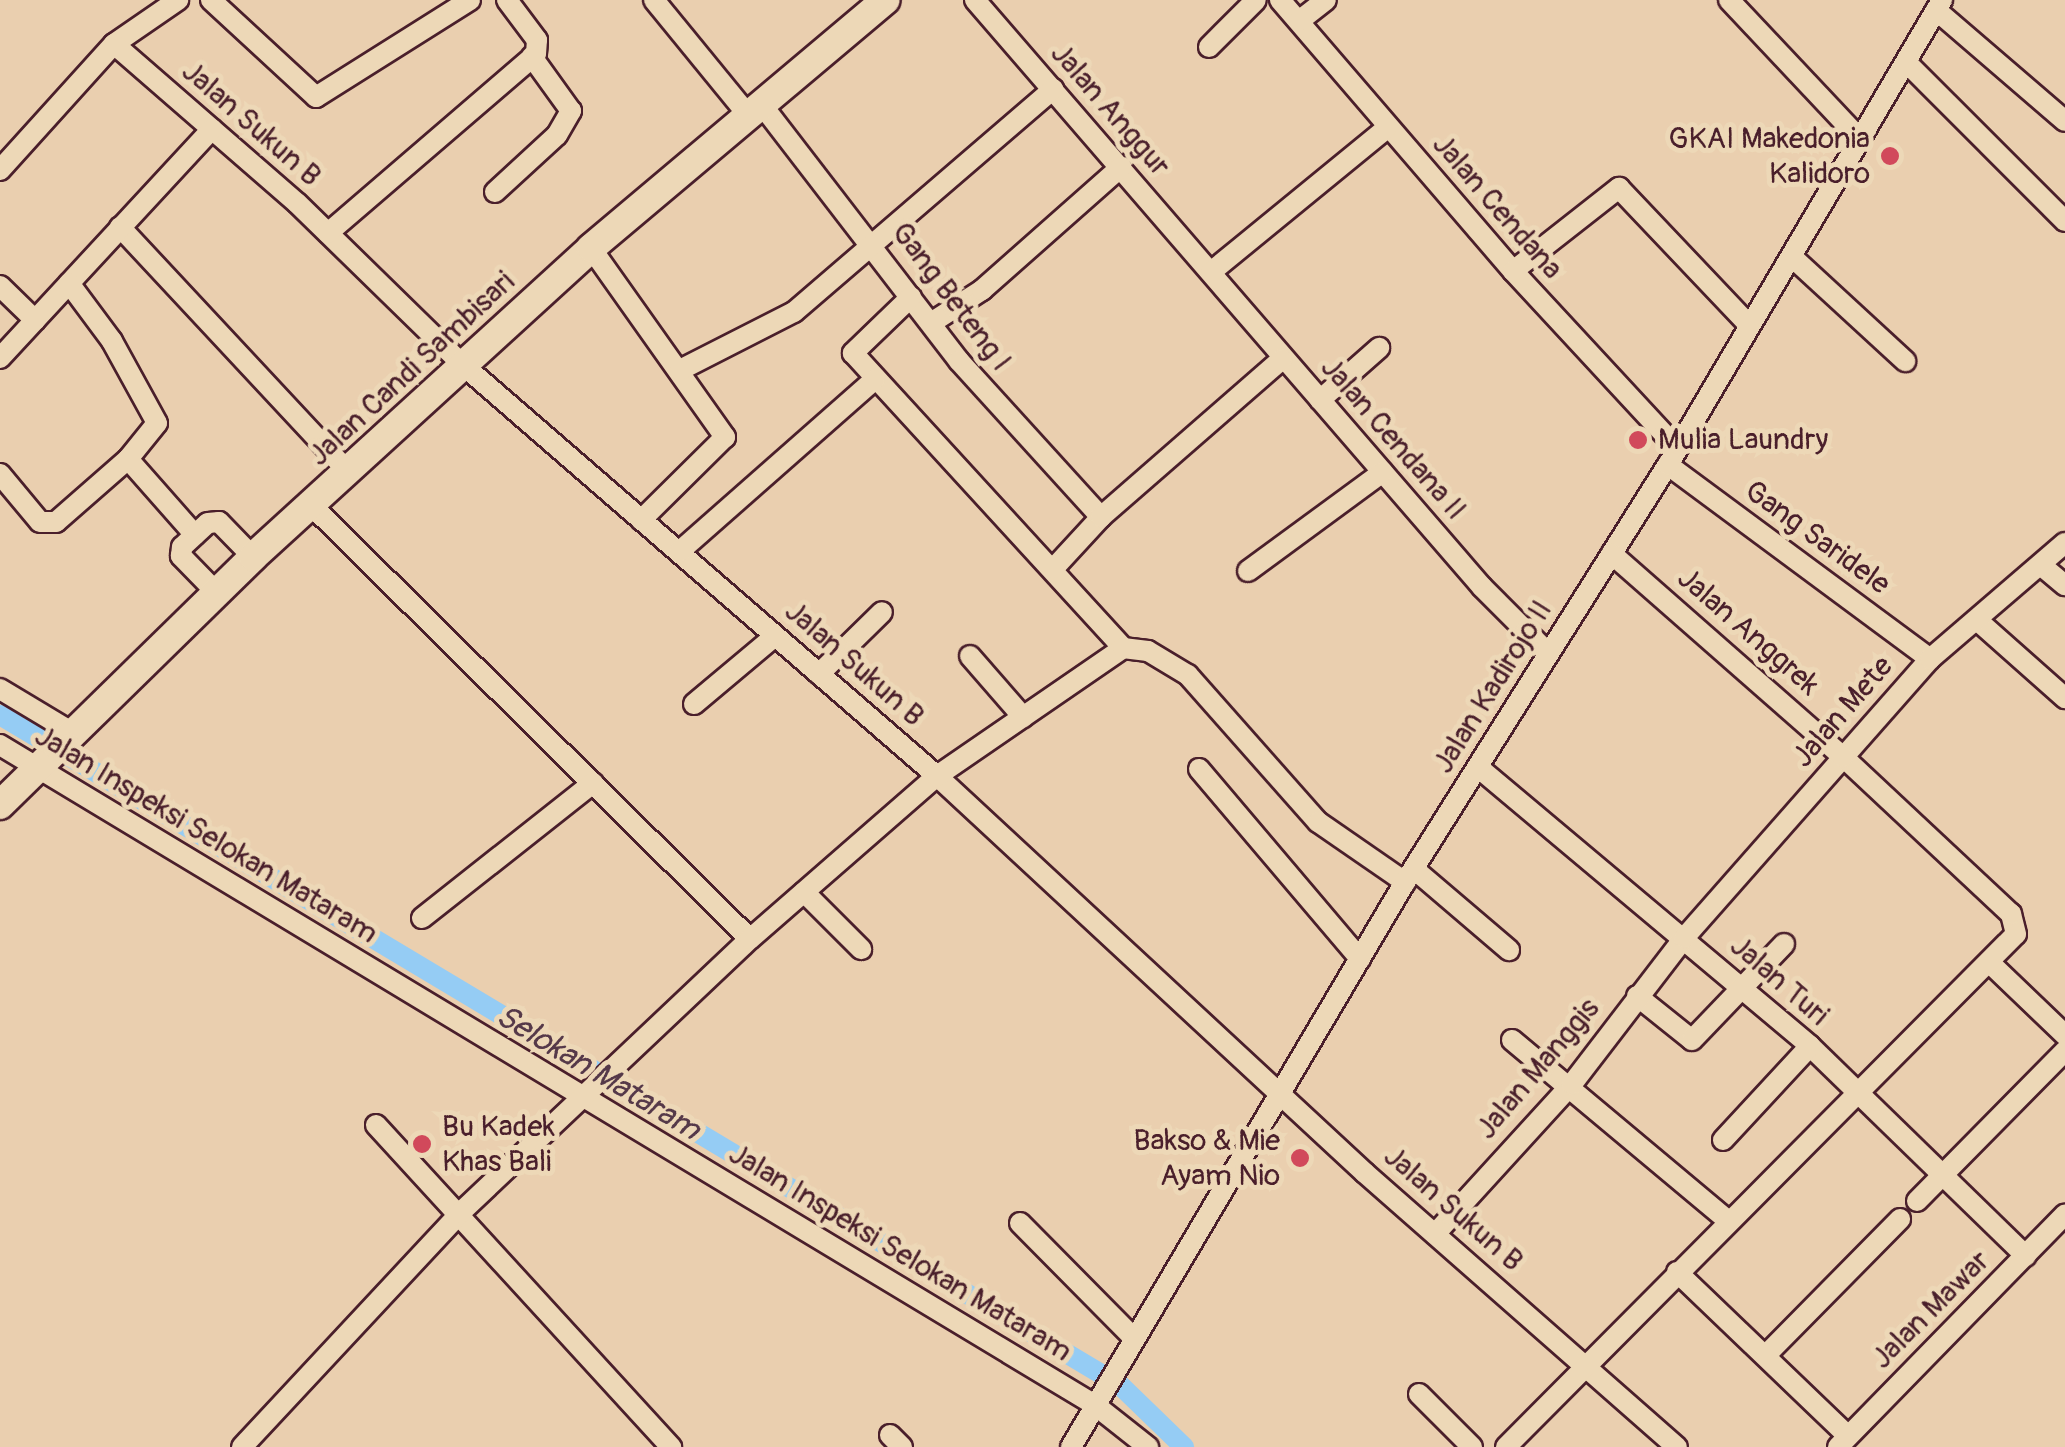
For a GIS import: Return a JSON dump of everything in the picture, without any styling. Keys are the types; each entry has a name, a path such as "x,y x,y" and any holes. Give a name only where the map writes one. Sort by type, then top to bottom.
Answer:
{"street":[{"path":"0,170 114,44 178,0"},
{"path":"211,0 316,97 470,0"},
{"path":"328,234 532,57 538,40 506,0"},
{"name":"Gang Beteng I","path":"654,0 871,242 931,322 1101,516"},
{"name":"Jalan Candi Sambisari","path":"0,805 253,558 462,365 591,248 885,0"},
{"name":"Jalan Anggur","path":"975,0 1206,265"},
{"path":"1209,46 1256,0"},
{"name":"Jalan Cendana","path":"1280,0 1672,456"},
{"path":"1299,22 1326,0"},
{"path":"1729,0 1858,137"},
{"path":"1939,5 2065,121"},
{"name":"Jalan Kadirojo II","path":"1071,1447 1133,1336 1360,958 1672,456 1939,5"},
{"name":"Jalan Sukun B","path":"114,44 328,234 462,365 938,776 1435,1234 1590,1366 1677,1447"},
{"path":"495,192 557,134 571,111 532,57"},
{"path":"1906,62 2065,221"},
{"path":"680,370 794,312 1053,89"},
{"path":"1206,265 1387,128"},
{"path":"0,358 212,129"},
{"path":"931,322 982,290 1122,167"},
{"path":"1513,271 1619,188 1748,325"},
{"path":"120,227 349,473"},
{"path":"591,248 726,440 642,520"},
{"path":"1792,257 1905,362"},
{"name":"Jalan Cendana II","path":"1206,265 1282,359 1548,653"},
{"path":"0,474 40,522 49,524 63,519 128,459 157,417 69,282"},
{"path":"0,286 35,320"},
{"path":"911,298 853,350 875,379 1124,648"},
{"path":"1320,400 1379,348"},
{"path":"1054,568 1101,516 1282,359"},
{"path":"679,552 875,379"},
{"name":"Gang Saridele","path":"1672,456 1930,659"},
{"path":"128,459 195,535"},
{"path":"1248,570 1383,472"},
{"path":"311,505 750,939"},
{"path":"217,593 181,556 195,535 218,522 253,558"},
{"name":"Jalan Mete","path":"1684,938 1930,659 2065,543"},
{"name":"Jalan Anggrek","path":"1612,554 1844,757 2011,914 2016,934 1991,964"},
{"path":"2042,566 2065,585"},
{"path":"819,674 882,612"},
{"path":"1977,620 2065,698"},
{"path":"694,704 775,636"},
{"path":"242,1447 460,1213 750,939 938,776 1124,648 1148,651 1188,675 1318,822 1410,876 1509,950"},
{"path":"970,656 1023,717"},
{"path":"0,689 72,737"},
{"name":"Jalan Inspeksi Selokan Mataram","path":"0,745 1099,1398 1148,1447"},
{"name":"Jalan Turi","path":"1479,768 1810,1046 2026,1256"},
{"path":"1199,770 1360,958"},
{"path":"422,918 593,784"},
{"path":"804,892 861,949"},
{"name":"Jalan Manggis","path":"1435,1234 1572,1084 1684,938"},
{"path":"1637,996 1692,1040 1784,944"},
{"path":"1506,1447 1590,1366 1728,1220 1991,964 2065,1035"},
{"path":"1512,1040 1572,1084 1728,1220"},
{"path":"1723,1140 1810,1046"},
{"path":"1917,1202 2065,1051"},
{"path":"376,1126 671,1447"},
{"name":"Jalan Mawar","path":"1843,1442 2065,1214"},
{"path":"1766,1355 1900,1219"},
{"path":"1020,1223 1133,1336"},
{"path":"1677,1272 1766,1355 1843,1442"},
{"path":"1420,1394 1472,1447"}],"waterway":[{"name":"Selokan Mataram","path":"0,715 1121,1386 1184,1447"}],"place":[{"name":"GKAI Makedonia Kalidoro","path":"1890,156"},
{"name":"Mulia Laundry","path":"1638,440"},
{"name":"Bu Kadek Khas Bali","path":"422,1144"},
{"name":"Bakso & Mie Ayam Nio","path":"1300,1158"}]}
